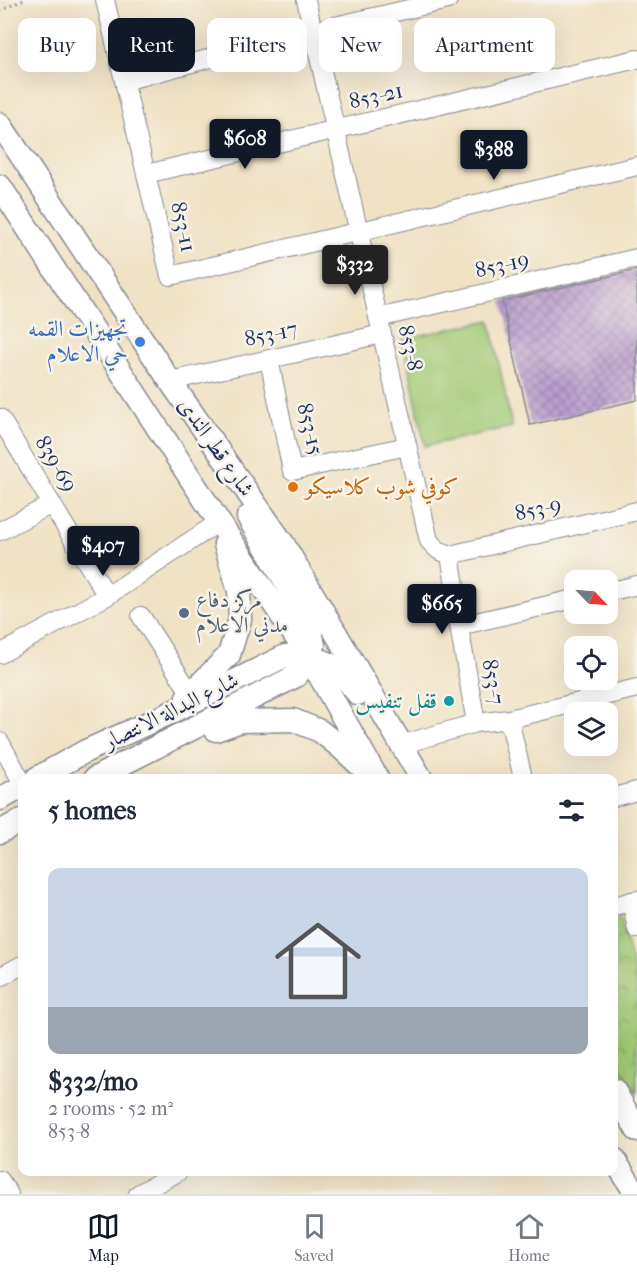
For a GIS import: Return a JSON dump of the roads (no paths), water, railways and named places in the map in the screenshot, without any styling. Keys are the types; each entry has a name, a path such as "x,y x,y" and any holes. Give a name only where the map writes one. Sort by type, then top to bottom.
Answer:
{"main road":[{"name":"شارع قطر الندى","path":"0,124 171,381 284,545 418,774"},
{"name":"شارع قطر الندى","path":"0,186 309,657 374,774"},
{"path":"104,774 296,676 303,668 314,645 309,622 171,381"},
{"path":"168,714 229,655 240,619 239,591 219,522"},
{"name":"شارع البدالة الانتصار","path":"44,774 86,751 168,714 285,656 297,654 309,657"},
{"path":"309,657 323,661 337,669 400,745"},
{"path":"138,757 241,721 293,720 320,731 371,774"},
{"path":"86,751 95,774"},
{"path":"0,799 18,787"},
{"path":"0,832 18,822"},
{"path":"618,1097 637,1130"},
{"path":"618,1165 636,1194"}],"street":[{"name":"853-11","path":"105,0 170,276 358,230"},
{"name":"853-8","path":"306,0 429,541 438,550 450,555"},
{"path":"124,81 313,31 448,0"},
{"name":"853-21","path":"146,174 637,59"},
{"path":"358,230 637,166"},
{"name":"853-19","path":"380,326 637,258"},
{"name":"853-17","path":"171,381 269,359 380,326"},
{"name":"853-15","path":"269,359 292,471 407,446"},
{"name":"839-69","path":"0,417 107,596"},
{"path":"0,531 52,504"},
{"name":"853-9","path":"450,555 637,511"},
{"path":"0,654 107,596 219,522"},
{"name":"853-7","path":"450,555 459,610 459,626 476,723"},
{"path":"618,590 637,585"},
{"path":"459,626 564,601"},
{"path":"141,616 191,694"},
{"name":"853-7","path":"400,745 476,723 509,719 637,688"},
{"path":"509,719 522,774"},
{"path":"0,742 18,776"},
{"path":"618,796 637,791"},
{"path":"627,902 637,929"},
{"path":"0,977 18,967"},
{"path":"138,1194 171,1176"},
{"path":"0,1180 9,1194"}],"place":[{"name":"تجهيزات القمه حي الاعلام","path":"140,342"},
{"name":"كوفي شوب كلاسيكو","path":"293,487"},
{"name":"مركز دفاع مدني الاعلام","path":"184,613"},
{"name":"قفل تنفيس","path":"449,701"}]}
